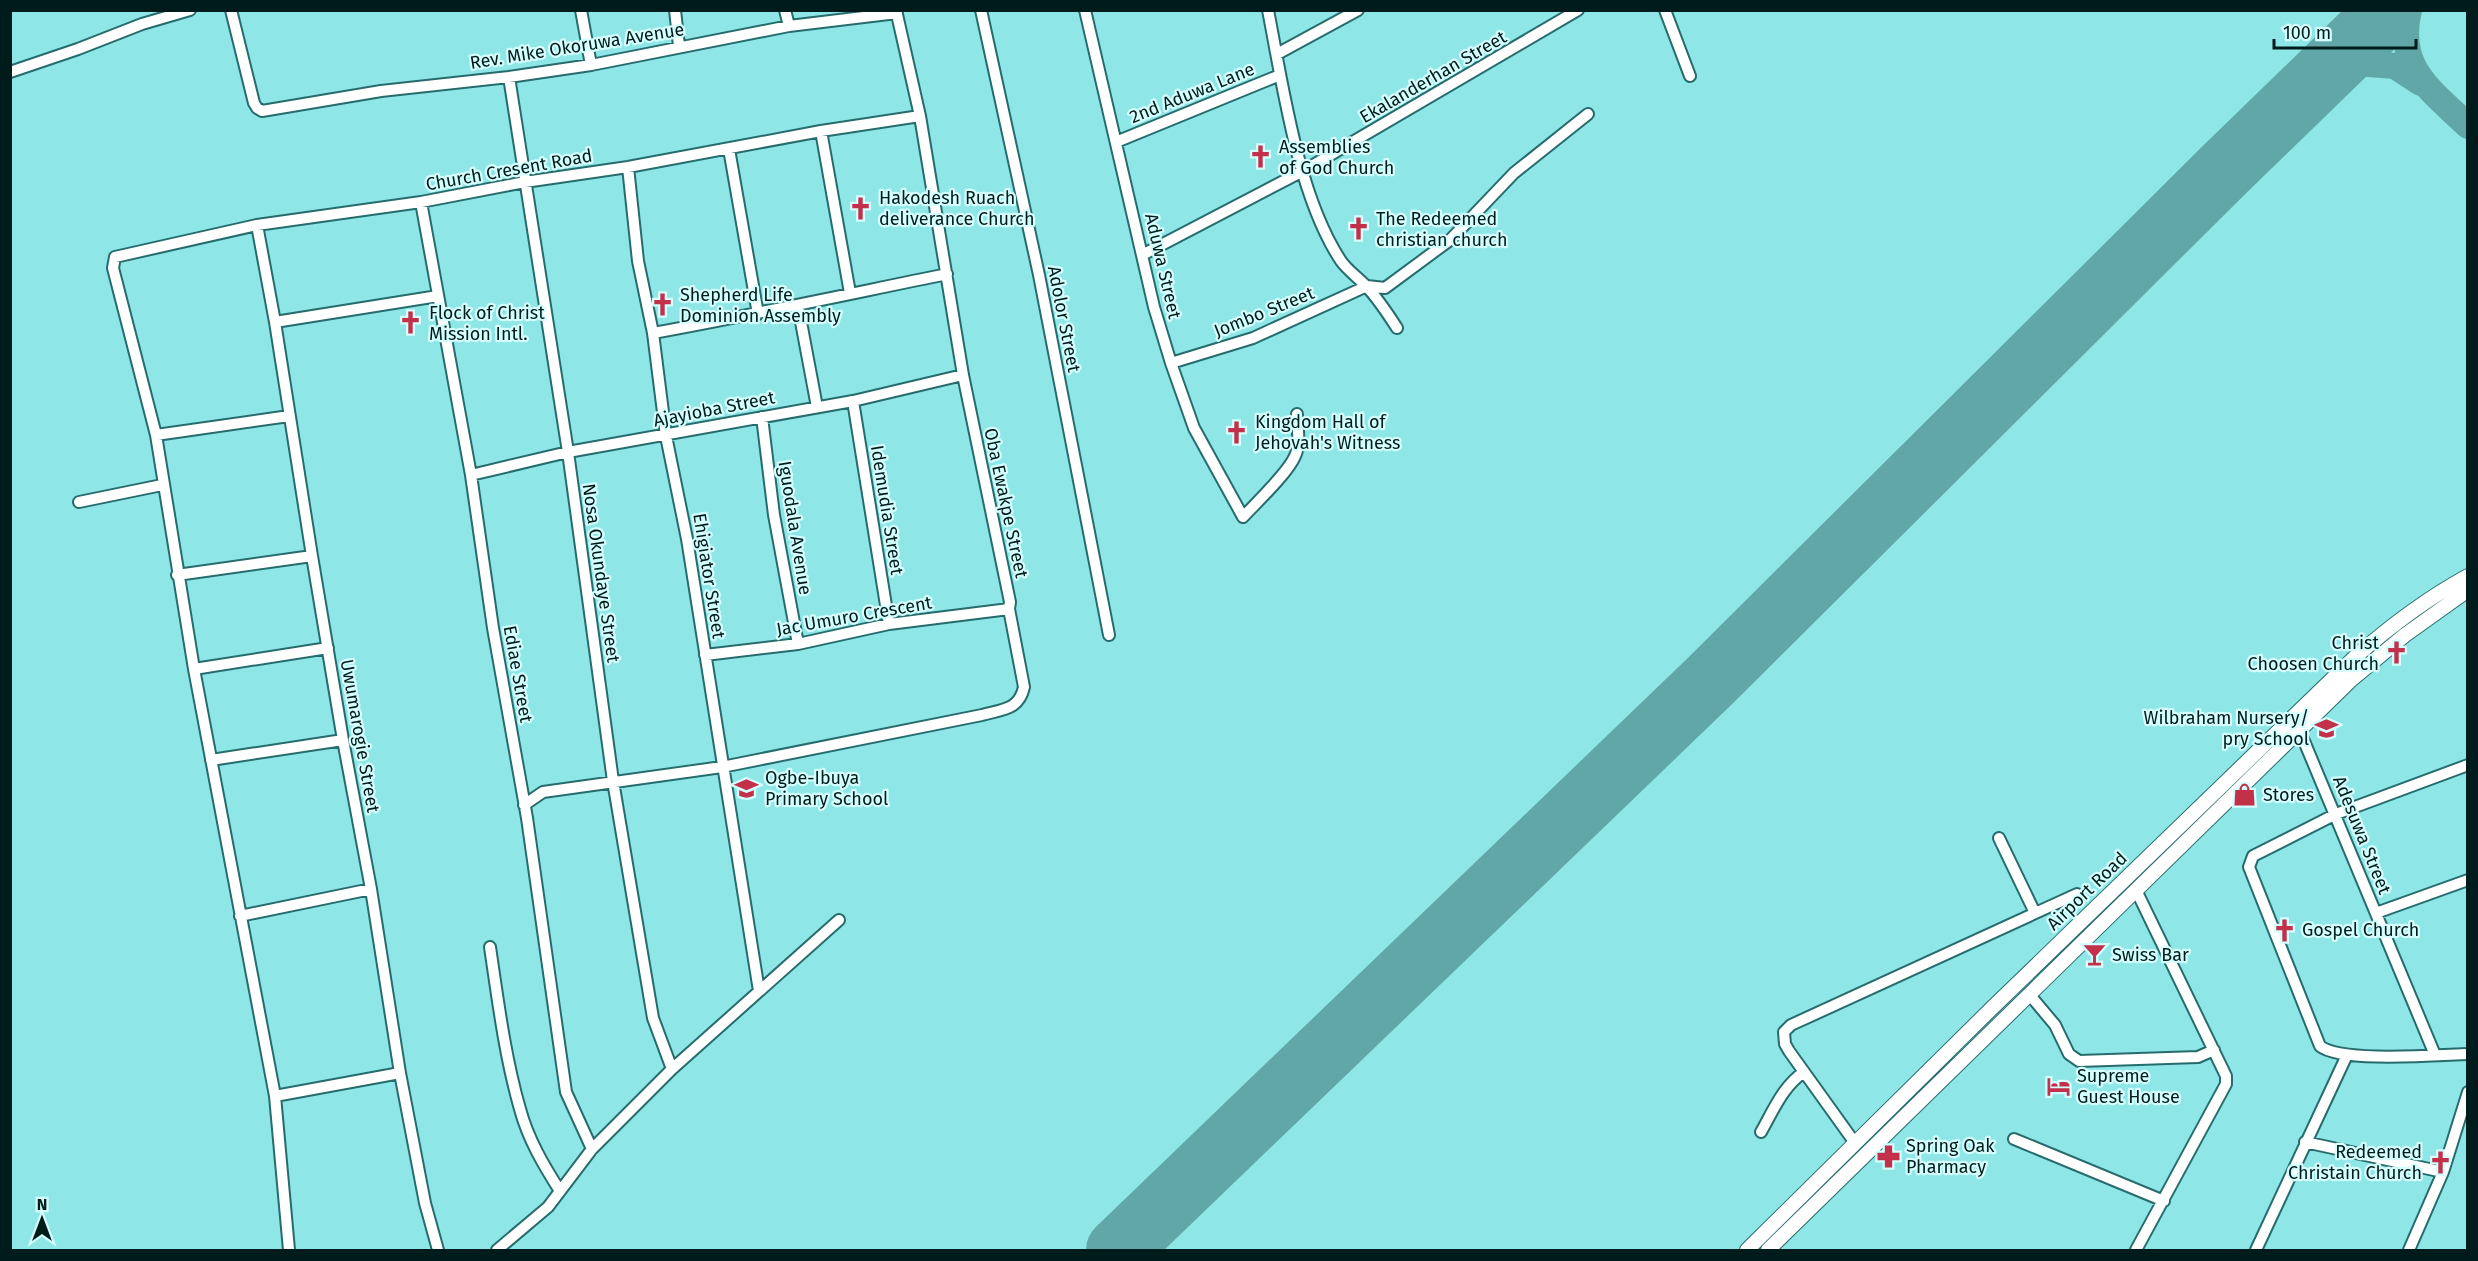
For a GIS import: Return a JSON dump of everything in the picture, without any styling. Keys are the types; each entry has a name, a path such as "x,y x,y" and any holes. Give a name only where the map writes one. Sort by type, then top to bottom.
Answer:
{"main road":[{"name":"Airport Road","path":"1768,1251 1855,1143 2354,658 2390,626 2442,590 2468,576"},
{"name":"Airport Road","path":"1747,1251 1809,1199 2029,994 2361,671 2405,635 2468,590"}],"street":[{"path":"10,72 142,24 190,10"},
{"path":"581,10 591,65"},
{"path":"675,10 679,46"},
{"path":"785,10 789,26"},
{"name":"Adolor Street","path":"981,10 1040,275 1109,634"},
{"name":"Aduwa Street","path":"1085,10 1154,307 1171,363 1194,428 1243,517 1266,493 1295,456 1298,441 1297,414"},
{"path":"1268,10 1280,75 1303,171 1324,231 1342,263 1367,286 1398,327"},
{"path":"1277,54 1358,10"},
{"name":"Ekalanderhan Street","path":"1143,254 1303,171 1578,10"},
{"path":"1665,10 1690,76"},
{"name":"Rev. Mike Okoruwa Avenue","path":"234,11 254,103 262,111 381,91 509,77 591,65 789,26 897,12"},
{"name":"Oba Ewakpe Street","path":"722,767 982,715 1017,705 1022,696 1024,687 1009,609 1010,602 963,375 920,116 897,12"},
{"name":"2nd Aduwa Lane","path":"1116,142 1280,75"},
{"name":"Nosa Okundaye Street","path":"509,77 568,452 613,781 653,1018 672,1069"},
{"name":"Jombo Street","path":"1171,363 1253,338 1367,286 1385,288 1450,240 1514,173 1588,114"},
{"name":"Church Cresent Road","path":"156,435 113,268 115,257 257,225 421,202 525,182 628,167 821,131 920,116"},
{"path":"821,131 850,293"},
{"path":"729,148 758,314"},
{"name":"Ehigiator Street","path":"628,167 638,261 653,333 666,436 687,539 759,991"},
{"name":"Ediae Street","path":"421,202 471,475 493,628 524,805 566,1092 592,1149"},
{"name":"Uwumarogie Street","path":"257,225 343,740 371,889 400,1072 425,1203 438,1251"},
{"path":"653,333 798,306 947,274"},
{"path":"275,322 438,296"},
{"path":"798,306 817,407"},
{"name":"Ajayioba Street","path":"471,475 568,452 853,401 963,375"},
{"name":"Idemudia Street","path":"853,401 889,624"},
{"path":"289,416 156,435 177,575 275,1096 289,1251"},
{"name":"Iguodala Avenue","path":"762,417 774,515 798,644"},
{"path":"79,502 162,484"},
{"path":"177,575 312,556"},
{"name":"Jac Umuro Crescent","path":"705,655 798,644 889,624 1009,609"},
{"path":"194,669 328,648"},
{"name":"Adesuwa Street","path":"2299,729 2336,813 2435,1055"},
{"path":"211,760 343,740"},
{"path":"2468,765 2336,813 2253,856 2249,867 2317,1040 2326,1051 2347,1055 2468,1054"},
{"path":"524,805 543,792 722,767"},
{"path":"1999,837 2035,913"},
{"path":"2376,914 2468,879"},
{"path":"240,916 371,889"},
{"path":"2136,890 2225,1069 2226,1084 2136,1251"},
{"path":"1855,1143 1785,1044 1784,1032 1791,1025 2077,894"},
{"path":"497,1251 548,1207 592,1149 672,1069 839,920"},
{"path":"490,947 500,1016 520,1110 541,1161 560,1191"},
{"path":"2029,994 2055,1025 2069,1054 2079,1061 2198,1057 2214,1050"},
{"path":"2256,1251 2347,1055"},
{"path":"275,1096 400,1072"},
{"path":"1761,1132 1793,1079 1804,1072"},
{"path":"2409,1251 2443,1172 2468,1092"},
{"path":"2014,1140 2164,1201"},
{"path":"2305,1142 2443,1172"}],"taxiway":[{"path":"2409,10 2406,30 2407,48 2412,63 2429,89 2468,126"},
{"path":"2322,77 2356,63 2395,66 2421,83"}],"runway":[{"path":"1118,1250 1710,681 2225,169 2389,10"}],"place":[{"name":"Assemblies of God Church","path":"1261,157"},
{"name":"Hakodesh Ruach deliverance Church","path":"861,208"},
{"name":"The Redeemed christian church","path":"1358,229"},
{"name":"Shepherd Life Dominion Assembly","path":"662,305"},
{"name":"Flock of Christ Mission Intl.","path":"411,323"},
{"name":"Kingdom Hall of Jehovah's Witness","path":"1237,432"},
{"name":"Christ Choosen Church","path":"2397,653"},
{"name":"Wilbraham Nursery/ pry School","path":"2327,728"},
{"name":"Ogbe-Ibuya Primary School","path":"747,788"},
{"name":"Stores","path":"2245,795"},
{"name":"Gospel Church","path":"2284,930"},
{"name":"Swiss Bar","path":"2094,955"},
{"name":"Supreme Guest House","path":"2059,1086"},
{"name":"Spring Oak Pharmacy","path":"1888,1156"},
{"name":"Redeemed Christain Church","path":"2440,1162"}]}
